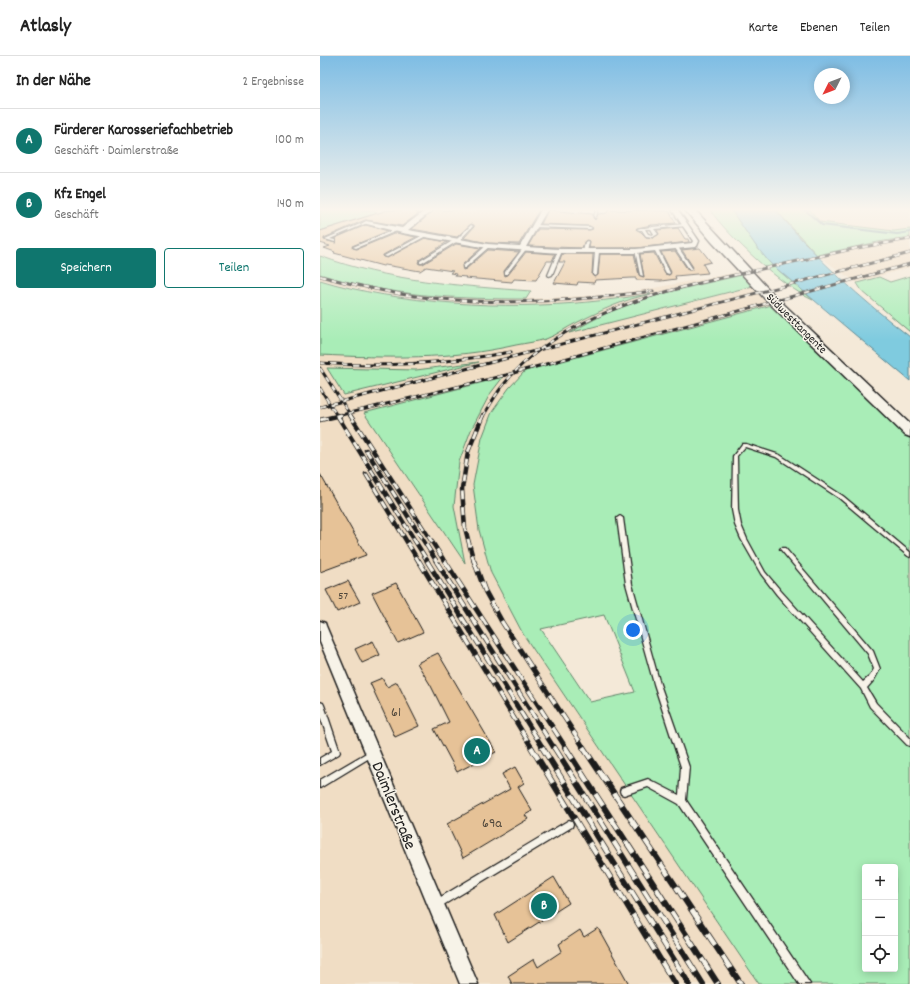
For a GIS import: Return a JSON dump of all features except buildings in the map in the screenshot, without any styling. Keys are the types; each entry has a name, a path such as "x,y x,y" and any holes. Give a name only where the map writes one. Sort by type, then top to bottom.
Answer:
{"highway":[{"name":"Südwesttangente","path":"728,253 910,432"},
{"name":"Südwesttangente","path":"738,253 910,419"}],"street":[{"name":"Daimlerstraße","path":"320,626 469,984"}],"lane":[{"path":"386,256 391,253"},
{"path":"421,262 435,253"},
{"path":"464,267 480,253"},
{"path":"506,273 519,253"},
{"path":"550,275 559,253"},
{"path":"595,275 597,253"},
{"path":"637,253 642,275"},
{"path":"658,253 668,273"},
{"path":"680,253 690,268"},
{"path":"910,555 841,497 778,456 744,445 735,456 735,510 738,525 754,558 779,594 863,687 873,705 910,743"},
{"path":"620,518 629,584 657,684 685,768 682,801"},
{"path":"783,549 871,653 877,669 872,678 863,687"},
{"path":"320,705 336,752 320,762"},
{"path":"320,784 373,752"},
{"path":"624,791 648,783 682,801 805,984"},
{"path":"437,905 569,824"}],"shaded area":[{"path":"825,253 910,253 910,267 857,283 817,255"},
{"path":"739,272 742,275 683,289 620,308 572,332 753,286 772,305 525,371 482,438 473,485 479,530 491,573 523,634 759,984 320,984 320,355 400,358 440,357 496,350 546,338 597,312 621,302 644,295 588,302 546,305 461,303 373,292 320,280 320,274 346,282 394,291 465,298 526,299 603,295 643,290","holes":["475,363 344,395 327,368 416,370","502,378 490,393 471,430 459,462 454,506 464,562 364,413"]}],"green space":[{"path":"750,253 762,253 770,263 813,300 787,285"},
{"path":"320,256 398,277 478,287 531,291 526,299 448,297 396,292 320,274"},
{"path":"742,275 753,286 569,333 621,307 681,289"},
{"path":"910,276 910,332 862,291 857,283 879,277 890,282"},
{"path":"320,280 383,295 418,300 488,305 556,304 596,301 651,294 614,305 546,339 492,350 443,356 418,357 320,355"},
{"path":"772,305 910,437 910,984 759,984 523,634 491,573 479,530 473,485 482,438 492,412 509,388 525,371","holes":["604,615 635,692 590,702 541,629"]},
{"path":"479,362 344,395 327,368 416,370"},
{"path":"503,377 490,394 471,430 459,462 454,506 465,563 364,413"}],"water":[{"path":"762,253 815,253 874,308 910,337 910,381 770,263"}],"railway":[{"path":"712,280 833,253"},
{"path":"541,349 909,253"},
{"path":"514,373 910,264"},
{"path":"320,276 400,294 463,301 526,302 590,298 653,291"},
{"path":"541,349 571,329 628,304 658,294 717,279"},
{"path":"342,401 541,349"},
{"path":"514,373 521,365 541,349"},
{"path":"320,363 368,365 416,364 511,352"},
{"path":"320,368 342,401"},
{"path":"349,413 514,373"},
{"path":"483,416 501,388 514,373"},
{"path":"320,388 330,404"},
{"path":"330,404 342,401"},
{"path":"342,401 349,413"},
{"path":"320,407 330,404"},
{"path":"330,404 337,416"},
{"path":"338,416 349,413"},
{"path":"350,415 445,562"},
{"path":"474,562 465,528 462,489 468,452 483,415"},
{"path":"320,420 337,416"},
{"path":"338,416 428,562"},
{"path":"366,450 437,562"},
{"path":"366,474 419,562"},
{"path":"419,561 532,748"},
{"path":"427,561 543,748"},
{"path":"436,561 554,748"},
{"path":"445,561 566,748"},
{"path":"474,561 485,591 502,622 584,748"},
{"path":"531,747 675,984"},
{"path":"542,747 689,984"},
{"path":"554,747 703,984"},
{"path":"565,747 718,984"},
{"path":"583,747 741,984"}],"place":[{"name":"Fürderer Karosseriefachbetrieb","path":"477,751"},
{"name":"Kfz Engel","path":"544,906"}]}
